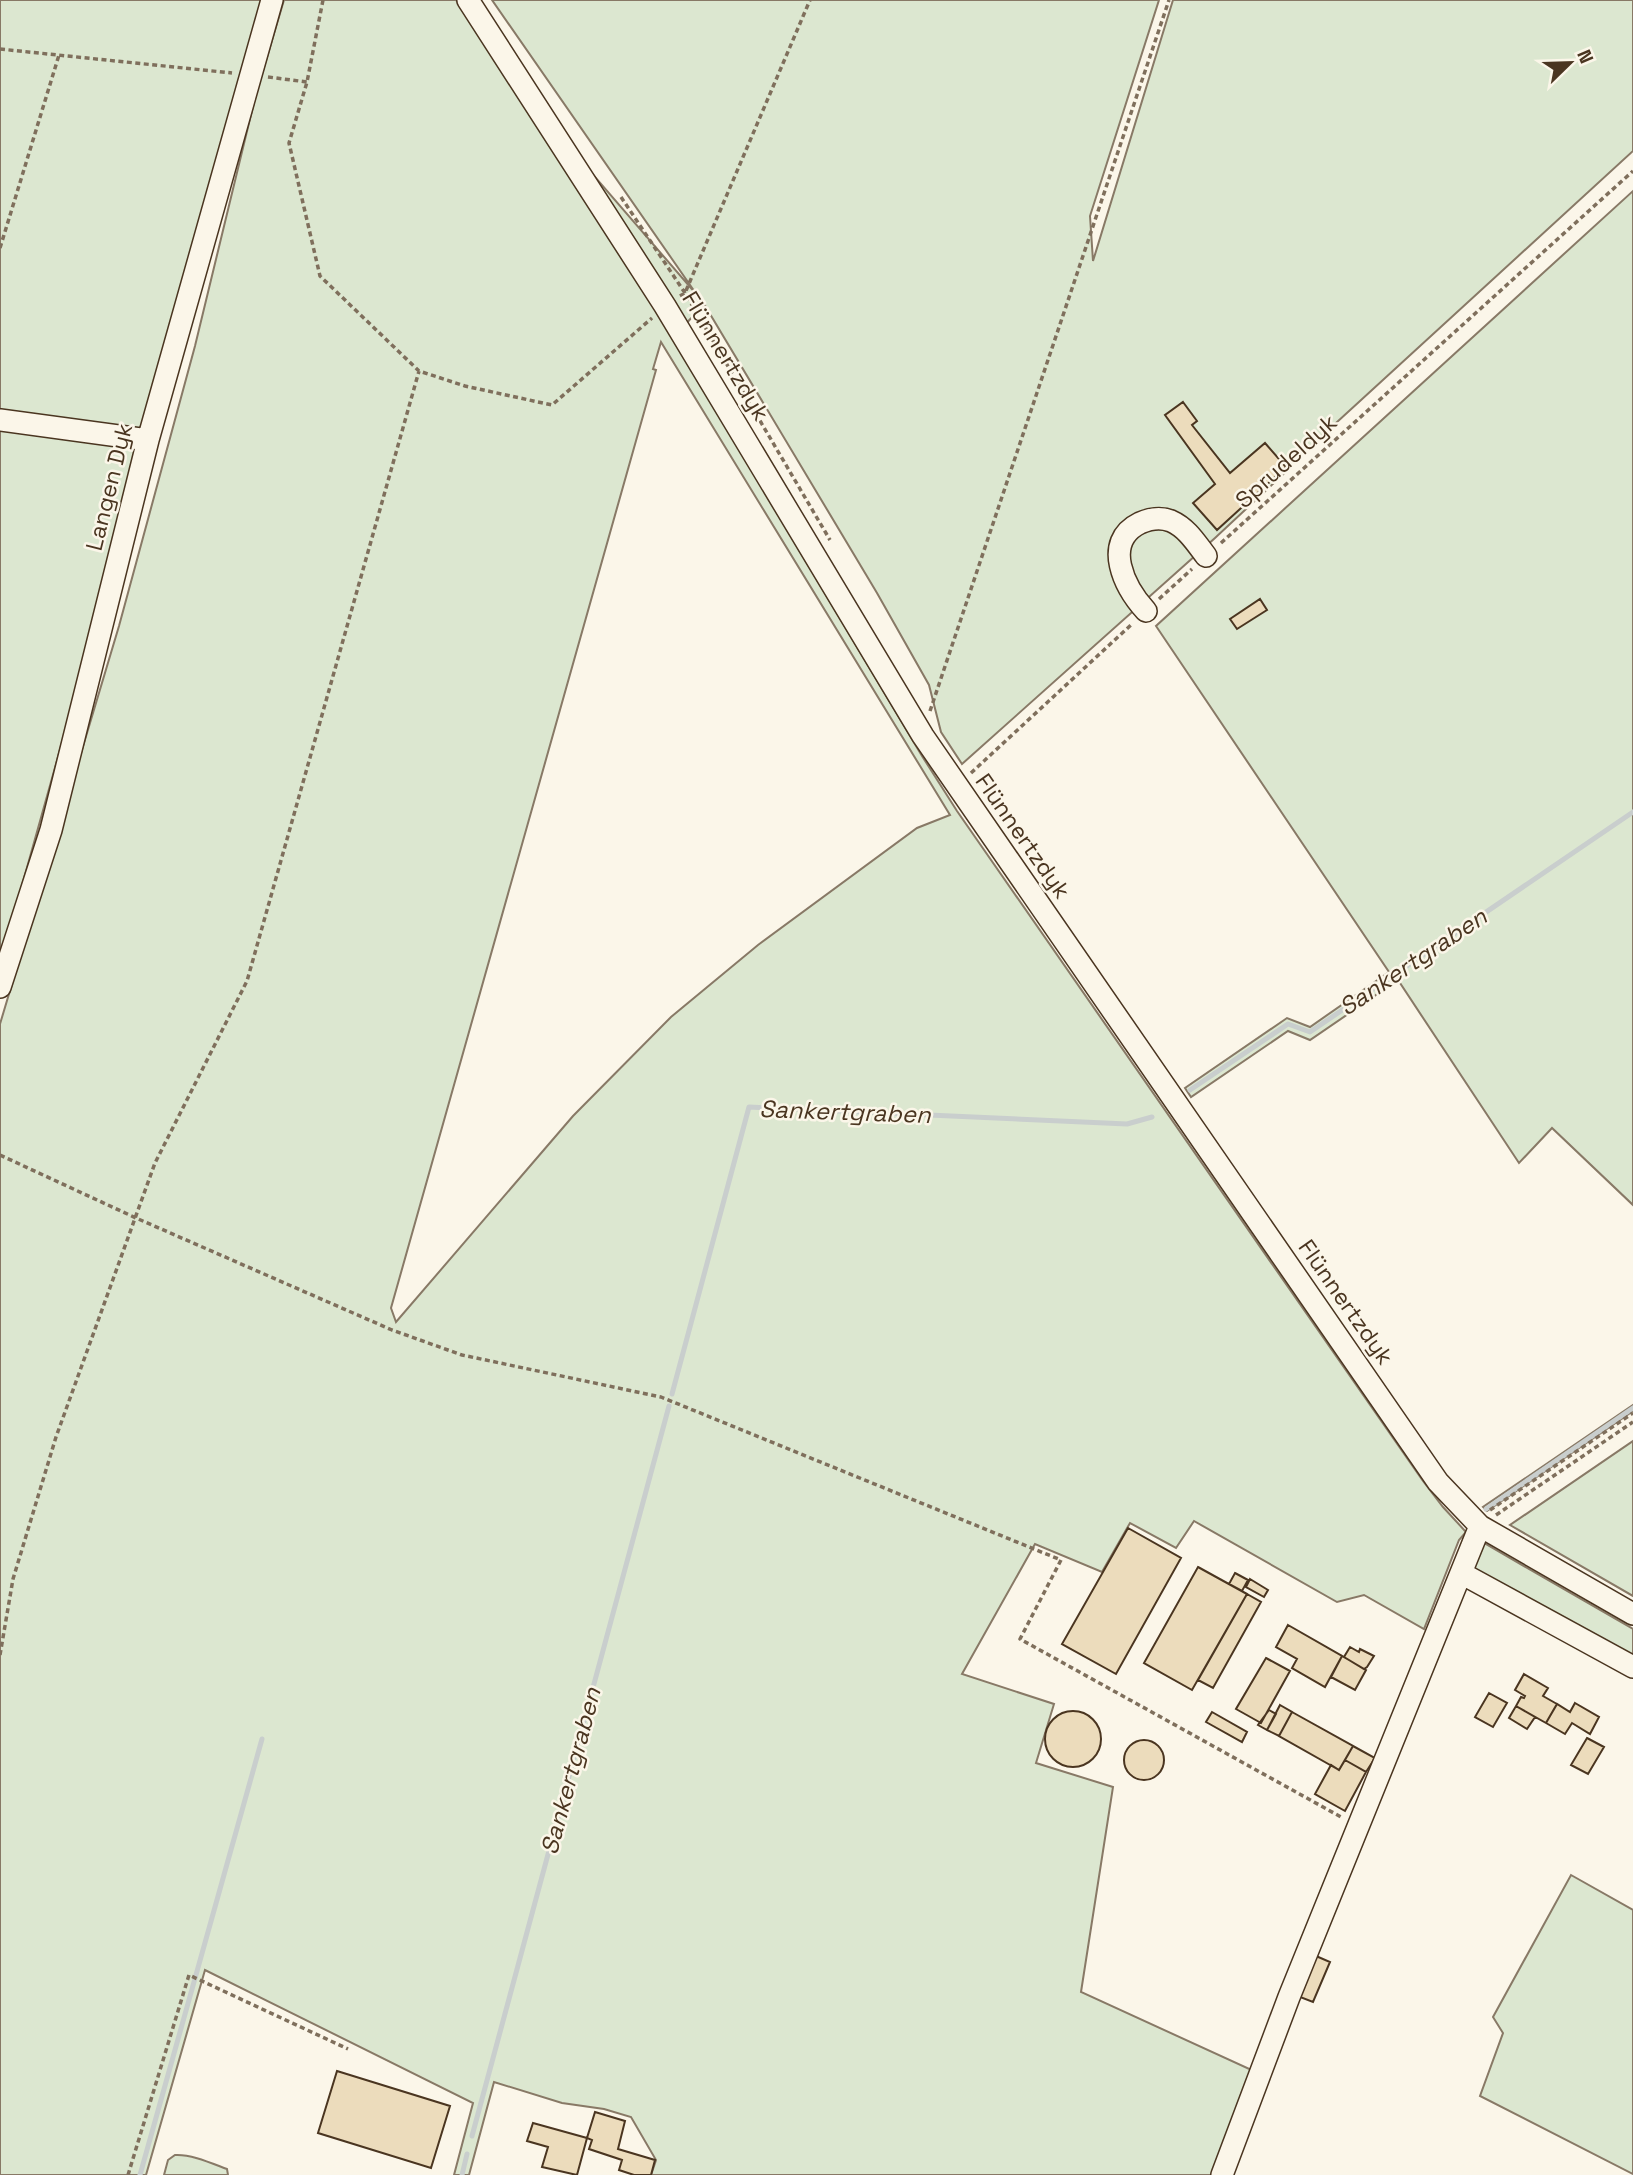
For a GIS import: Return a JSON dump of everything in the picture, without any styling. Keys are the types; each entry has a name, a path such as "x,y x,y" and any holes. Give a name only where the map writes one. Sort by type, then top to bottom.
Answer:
{"street":[{"name":"Langen Dyk","path":"0,987 51,830 148,440 272,0"},
{"name":"Flünnertzdyk","path":"468,0 665,306 923,736 1437,1482 1480,1527 1633,1614"},
{"path":"0,419 148,440"},
{"path":"1146,611 1134,598 1121,573 1119,545 1130,528 1150,519 1171,521 1189,534 1206,556"},
{"path":"1222,2175 1289,1997 1480,1527"},
{"path":"1461,1573 1633,1667"}],"path":[{"path":"323,0 307,82 289,144 320,276 419,371 465,386 552,405 665,306"},
{"path":"685,293 810,0"},
{"path":"923,736 1169,0"},
{"path":"0,49 307,82"},
{"path":"0,248 59,55"},
{"name":"Sprudeldyk","path":"964,779 1206,556 1633,171"},
{"path":"0,1655 13,1579 56,1437 155,1163 247,981 419,371"},
{"path":"0,1155 392,1330 462,1354 661,1397 1060,1560 1020,1639 1358,1826"},
{"path":"1480,1527 1487,1513 1633,1413"},
{"path":"1480,1527 1633,1422"},
{"path":"128,2175 189,1975 348,2049"}],"green space":[{"path":"0,0 268,0 0,964"},
{"path":"284,0 456,0 506,74 697,295 492,0 1159,0 1090,216 1093,261 1173,0 1633,0 1633,151 1289,466 1290,468 1215,538 962,764 941,732 929,685 704,304 673,338 957,811 1423,1481 1466,1532 1459,1540 1424,1629 1364,1595 1337,1602 1194,1521 1176,1548 1130,1523 1102,1572 1035,1544 962,1674 1054,1704 1036,1763 1113,1787 1081,1992 1256,2072 1213,2175 651,2175 656,2160 631,2117 604,2109 562,2103 494,2082 469,2175 454,2175 473,2103 205,1970 146,2175 0,2175 0,1024 119,626 195,346 256,94","holes":["661,342 950,815 917,828 758,945 671,1017 573,1116 396,1322 391,1308 656,370 653,369"]},
{"path":"1633,191 1633,1205 1552,1128 1519,1163 1398,980 1310,1040 1288,1031 1191,1097 1185,1088 1287,1018 1310,1027 1389,972 1156,626"},
{"path":"1633,1405 1633,1411 1487,1511 1483,1507"},
{"path":"1633,1441 1633,1596 1510,1525"},
{"path":"1484,1543 1633,1629 1633,1662 1467,1568"},
{"path":"1571,1875 1633,1910 1633,2174 1480,2096 1503,2033 1493,2017"},
{"path":"175,2155 194,2157 214,2164 227,2169 228,2175 164,2175 168,2160"}],"building":[{"path":"1183,402 1197,421 1192,425 1230,473 1265,443 1286,467 1217,530 1193,503 1215,484 1165,415"},
{"path":"1260,599 1267,610 1237,629 1230,619"},
{"path":"1128,1528 1181,1558 1116,1674 1062,1644"},
{"path":"1198,1567 1247,1594 1192,1690 1144,1663"},
{"path":"1235,1573 1248,1580 1242,1591 1229,1584"},
{"path":"1250,1579 1268,1590 1264,1597 1246,1587"},
{"path":"1247,1594 1261,1602 1213,1688 1198,1680"},
{"path":"1288,1625 1342,1656 1325,1687 1292,1668 1297,1659 1276,1647"},
{"path":"1350,1647 1374,1656 1367,1667 1364,1669 1344,1657"},
{"path":"1342,1656 1366,1670 1355,1690 1331,1677"},
{"path":"1266,1658 1290,1671 1261,1723 1236,1709"},
{"path":"1524,1674 1548,1688 1543,1696 1557,1704 1546,1723 1516,1706 1521,1697 1525,1696 1515,1690"},
{"path":"1489,1693 1507,1703 1493,1727 1475,1717"},
{"path":"1575,1703 1599,1717 1590,1734 1572,1723 1565,1734 1546,1723 1557,1704 1570,1712"},
{"path":"1280,1705 1292,1712 1279,1736 1267,1730"},
{"path":"1516,1706 1535,1717 1527,1729 1509,1718"},
{"path":"1269,1710 1276,1714 1267,1730 1258,1725"},
{"path":"1073,1711 1084,1713 1093,1719 1099,1728 1099,1750 1093,1759 1084,1765 1073,1767 1062,1765 1053,1759 1047,1750 1045,1739 1047,1728 1053,1719 1062,1713"},
{"path":"1212,1712 1247,1732 1242,1742 1206,1722"},
{"path":"1292,1712 1353,1746 1339,1770 1279,1736"},
{"path":"1587,1738 1604,1747 1588,1774 1571,1765"},
{"path":"1144,1740 1152,1741 1158,1746 1163,1752 1163,1768 1158,1774 1152,1779 1144,1780 1136,1779 1130,1774 1125,1768 1124,1760 1125,1752 1130,1746 1136,1741"},
{"path":"1353,1746 1375,1758 1366,1772 1345,1760"},
{"path":"1345,1760 1366,1772 1345,1811 1315,1794 1331,1765 1339,1770"},
{"path":"1316,1956 1330,1962 1313,2002 1300,1997"},
{"path":"337,2071 450,2106 431,2168 318,2133"},
{"path":"595,2112 625,2121 618,2149 655,2160 651,2175 634,2175 619,2170 622,2160 589,2149 592,2140 587,2138"},
{"path":"533,2123 587,2138 577,2175 542,2167 548,2147 527,2141"}],"waterway":[{"name":"Sankertgraben","path":"1190,1090 1288,1024 1310,1032 1633,812"},
{"name":"Sankertgraben","path":"672,1394 749,1107 1127,1124 1152,1117"},
{"name":"Sankertgraben","path":"472,2136 669,1406"},
{"path":"1486,1509 1633,1408"},
{"path":"140,2175 262,1739"},
{"name":"Sankertgraben","path":"462,2175 467,2154"}]}
